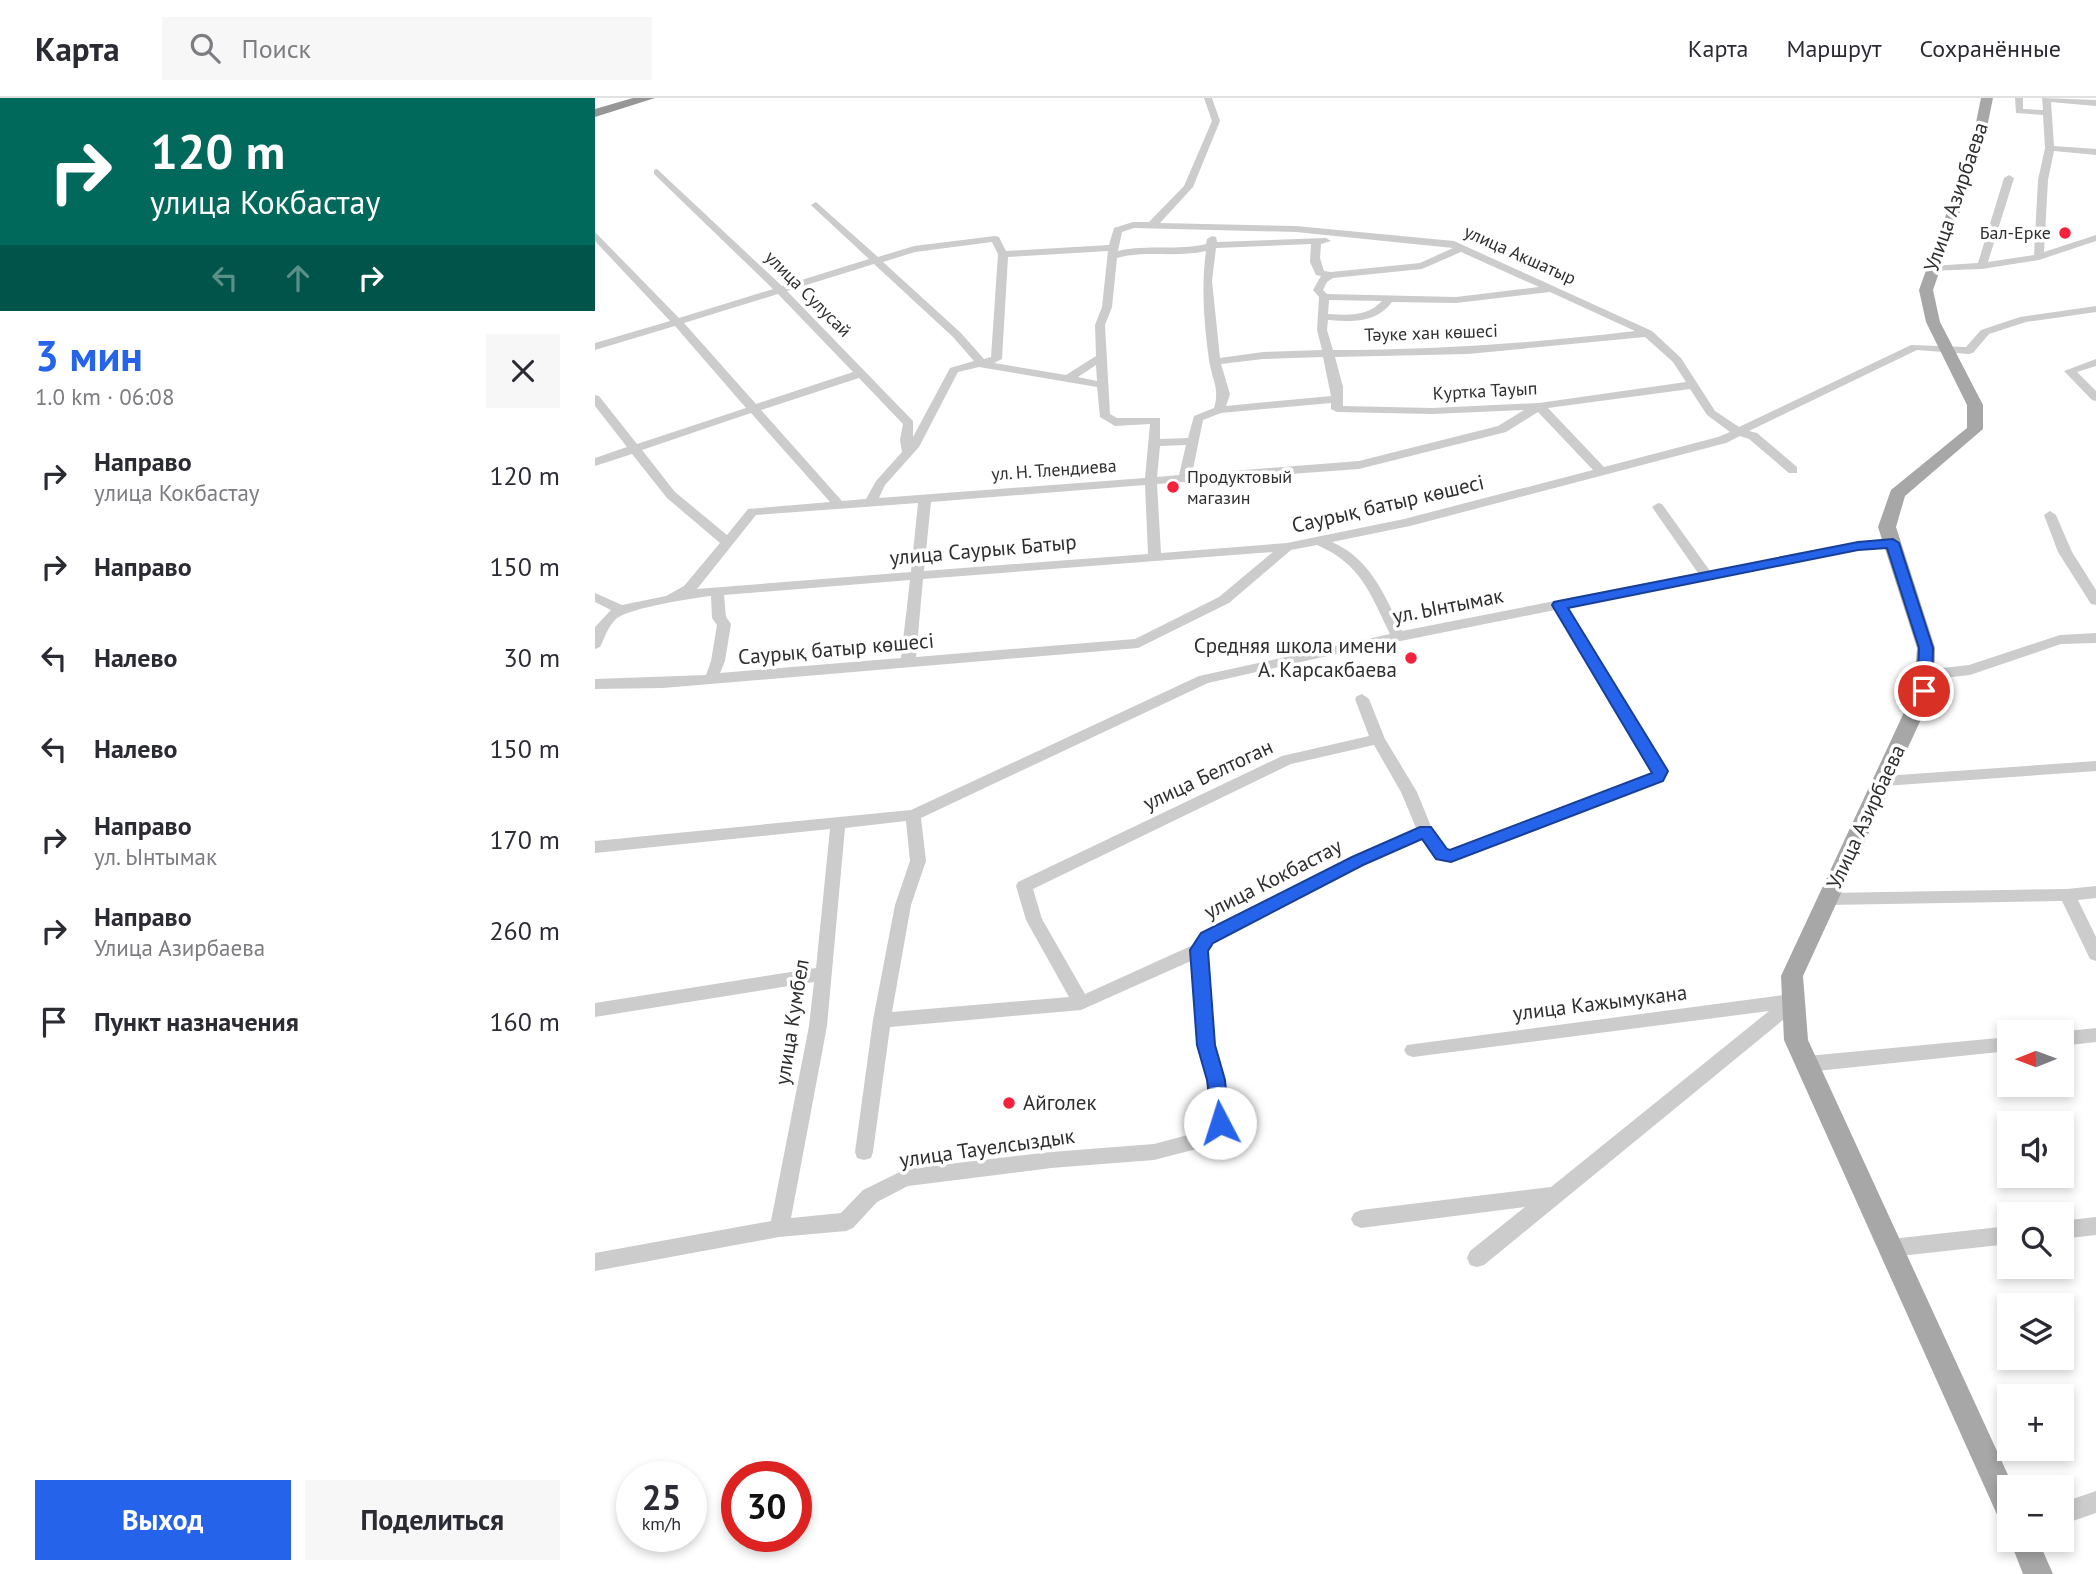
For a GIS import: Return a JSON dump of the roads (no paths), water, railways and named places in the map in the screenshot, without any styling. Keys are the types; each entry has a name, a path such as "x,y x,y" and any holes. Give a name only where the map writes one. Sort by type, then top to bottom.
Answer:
{"highway":[{"path":"595,107 627,98"},
{"path":"595,113 648,98"}],"main road":[{"name":"Улица Азирбаева","path":"1987,98 1978,142 1931,269 1926,290 1933,322 1975,405 1975,429 1897,494 1887,527 1926,648 1924,691 1792,976 1796,1040 1997,1482"},
{"path":"2028,1552 2038,1574"}],"street":[{"path":"1151,226 1188,187 1216,121 1208,98"},
{"path":"2019,98 2019,111 2048,113"},
{"path":"2039,257 2043,180 2050,148 2046,98 2096,103"},
{"path":"2050,148 2096,152"},
{"name":"улица Сулусай","path":"657,173 780,290 909,422 906,440 908,453"},
{"path":"1982,266 2009,178"},
{"path":"816,205 957,335 982,363 1103,385"},
{"name":"улица Акшатыр","path":"1112,252 1118,230 1133,225 1296,229 1445,241 1648,333 1678,360 1711,413 1738,432 1753,436 1793,470"},
{"path":"1211,227 1207,281 1215,362 1224,394 1219,410"},
{"path":"595,235 837,503"},
{"path":"1931,269 1982,266 2039,257 2096,238"},
{"path":"595,347 914,249 995,239 1003,254 999,348 996,359 954,370 908,453 880,484 871,501"},
{"path":"1003,254 1187,252 1211,246 1317,241 1461,248"},
{"path":"1317,241 1315,267 1320,273 1331,275 1422,266 1461,248"},
{"path":"1112,252 1107,307 1100,325 1104,415 1108,420 1157,420 1151,481 1156,556"},
{"path":"1155,443 1190,442 1196,437 1198,418 1219,410 1336,399 1330,353 1322,330 1324,297 1318,290 1322,280 1331,275"},
{"path":"1324,297 1456,300 1553,289"},
{"path":"1324,317 1366,318 1376,314 1389,299"},
{"name":"Саурық батыр көшесі","path":"595,684 711,679 1138,643 1224,600 1287,547 1405,523 1722,440 1915,347 1969,351 1985,332 2024,319 2096,309"},
{"name":"Тәуке хан көшесі","path":"1215,362 1252,354 1496,349 1648,333"},
{"path":"1069,378 1103,356"},
{"path":"2096,362 2070,371 2096,398"},
{"path":"595,462 861,373"},
{"name":"Куртка Тауып","path":"1336,399 1334,405 1344,411 1539,406 1692,386"},
{"path":"595,398 671,495 727,542 684,594"},
{"path":"1539,406 1601,471"},
{"name":"ул. Н. Тлендиева","path":"727,542 752,512 776,509 1359,465 1502,429 1539,406"},
{"path":"1185,478 1190,442"},
{"path":"776,509 809,495 820,485"},
{"path":"908,662 925,497"},
{"path":"1658,508 1707,576"},
{"path":"2050,514 2065,552 2096,601"},
{"path":"1318,540 1352,556 1363,567 1398,637"},
{"name":"ул. Ынтымак","path":"913,815 1204,679 1559,605 1858,546 1893,543"},
{"name":"улица Саурык Батыр","path":"621,610 684,594 1287,547"},
{"path":"711,679 718,661 724,624 719,618 717,592"},
{"path":"595,597 621,610 603,623 595,644"},
{"path":"1362,699 1378,738 1409,792 1425,831 1442,855 1451,856 1658,777 1660,771 1559,605"},
{"path":"1925,675 1970,670 2060,640 2096,638"},
{"name":"улица Белтоган","path":"1080,1003 1041,934 1024,886 1287,760 1378,738"},
{"path":"1884,781 2096,766"},
{"path":"595,847 913,815 918,861 903,905 882,1020 864,1152"},
{"name":"улица Кумбел","path":"779,1228 818,1026 838,821"},
{"name":"улица Кокбастау","path":"882,1020 1080,1003 1199,950 1207,938 1358,861 1425,831"},
{"path":"1828,899 2067,895 2096,892"},
{"path":"2067,895 2096,954"},
{"name":"улица Тауелсыздык","path":"595,1262 779,1228 846,1222 870,1196 906,1178 1065,1159 1154,1152 1205,1139 1220,1123 1216,1080 1206,1045 1199,950"},
{"path":"595,1010 824,974"},
{"path":"1477,1258 1794,1001"},
{"name":"улица Кажымукана","path":"1413,1050 1794,1001"},
{"path":"2074,1038 2096,1035"},
{"path":"1807,1064 1997,1045"},
{"path":"1361,1219 1555,1194"},
{"path":"2074,1229 2096,1226"},
{"path":"1891,1248 1997,1236"},
{"path":"2074,1510 2096,1502"}],"place":[{"name":"Бал-Ерке","path":"2065,233"},
{"name":"Продуктовый магазин","path":"1173,487"},
{"name":"Средняя школа имени А. Карсакбаева","path":"1411,658"},
{"name":"Айголек","path":"1009,1103"}]}
